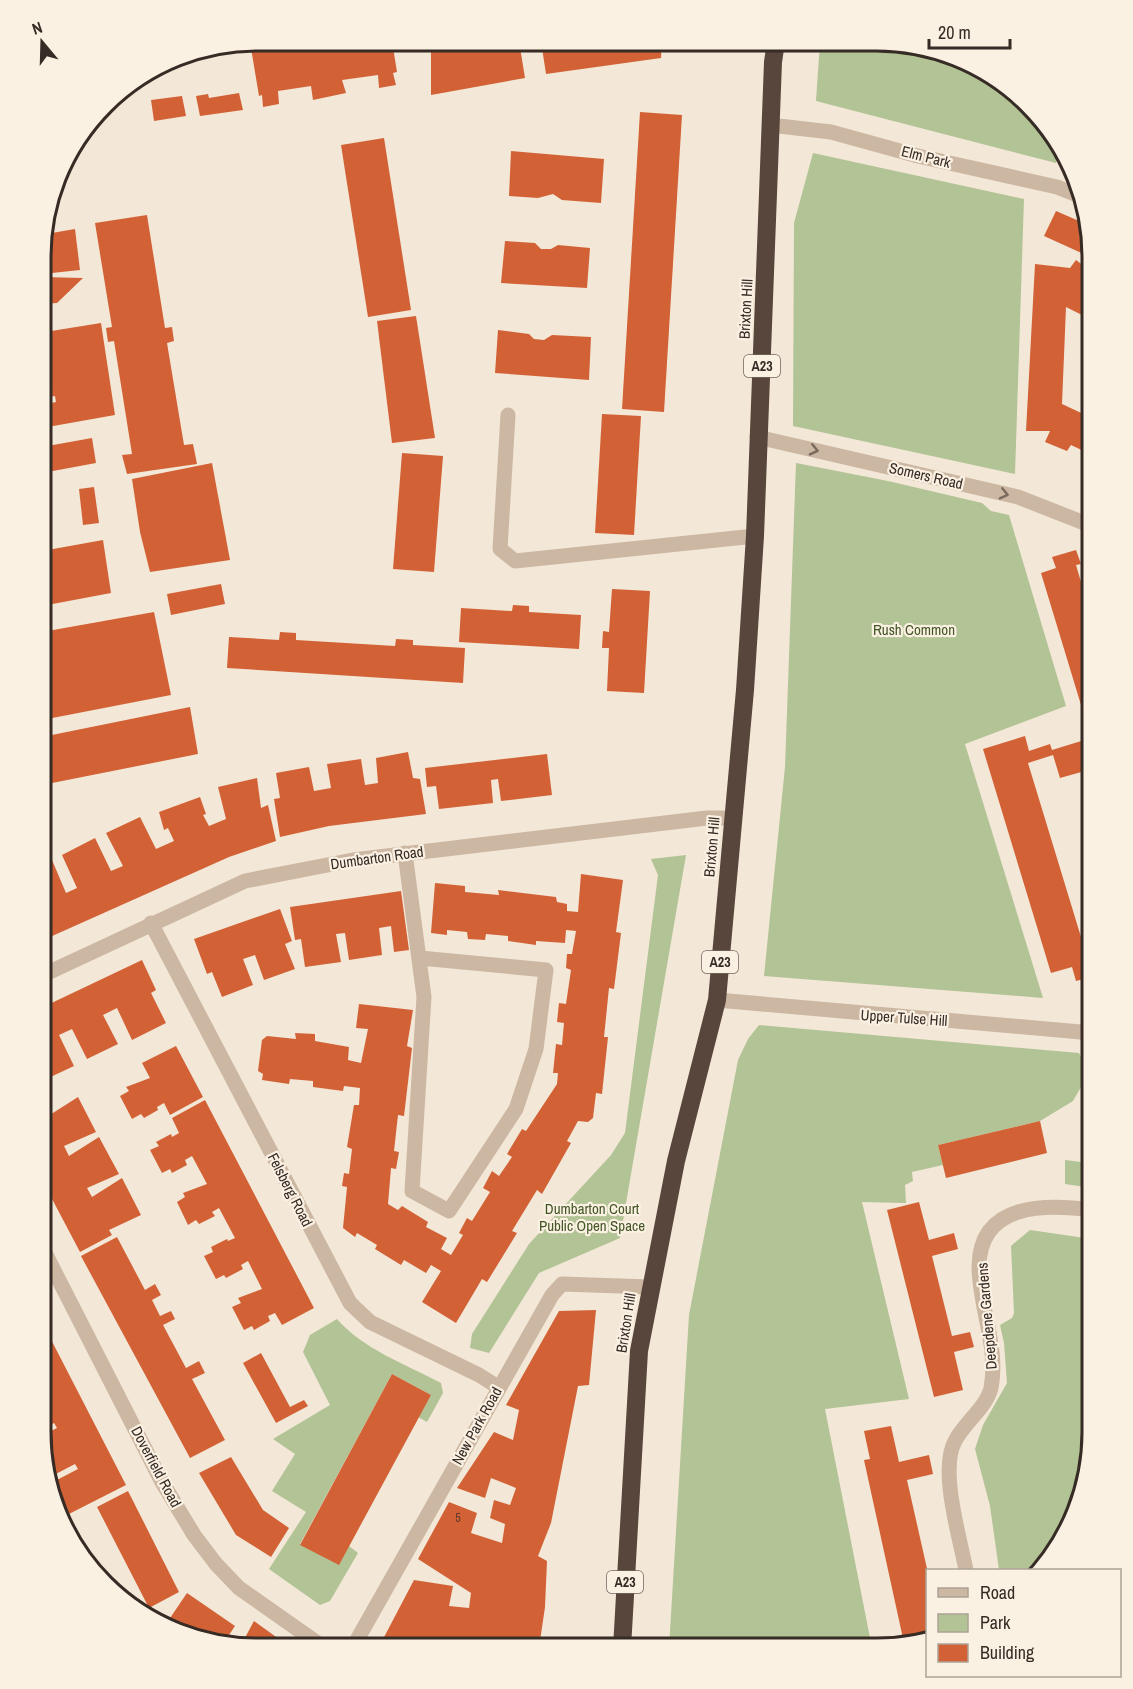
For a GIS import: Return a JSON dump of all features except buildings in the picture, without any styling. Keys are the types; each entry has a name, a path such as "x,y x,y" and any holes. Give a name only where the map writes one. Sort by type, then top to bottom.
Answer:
{"highway":[{"name":"Brixton Hill","path":"623,1638 639,1351 676,1161 717,1000 754,536 770,125 775,51"}],"street":[{"name":"Elm Park","path":"770,125 831,132 918,156 1057,187 1071,193"},
{"path":"508,415 500,549 515,561 754,536"},
{"name":"Somers Road","path":"757,437 1018,497 1082,522"},
{"name":"Dumbarton Road","path":"51,971 245,881 405,853 674,822 733,818"},
{"path":"405,853 424,997 412,1191 449,1211 516,1108 536,1049 546,970 420,958"},
{"name":"Felsberg Road","path":"152,923 350,1304 370,1322 498,1387"},
{"name":"Upper Tulse Hill","path":"717,1000 1082,1032"},
{"name":"Deepdene Gardens","path":"966,1569 952,1492 949,1452 956,1438 990,1391 993,1364 979,1266 983,1246 991,1229 1006,1217 1023,1209 1044,1207 1082,1209"},
{"name":"Doverfield Road","path":"51,1265 162,1482 194,1535 216,1564 239,1588 310,1638"},
{"name":"New Park Road","path":"358,1638 544,1305 562,1284 650,1287"}],"green space":[{"path":"819,51 876,51 929,58 979,79 1001,94 1022,111 1057,160 1056,163 816,101"},
{"path":"813,153 1024,199 1015,474 793,426 794,223"},
{"name":"Rush Common","path":"796,463 982,503 991,511 1009,515 1066,706 965,744 1043,998 764,976 785,767"},
{"name":"Dumbarton Court Public Open Space","path":"686,855 620,1238 539,1273 489,1353 470,1348 472,1334 529,1244 611,1155 625,1133 658,875 651,859"},
{"path":"759,1025 1079,1053 1082,1059 1082,1085 1073,1101 1040,1121 938,1145 943,1165 912,1172 913,1181 905,1185 906,1203 862,1202 909,1399 825,1409 870,1638 670,1638 689,1315 738,1060 748,1039"},
{"path":"1065,1160 1082,1162 1082,1187 1065,1184"},
{"path":"1030,1230 1082,1238 1082,1445 1078,1472 1061,1523 1030,1569 999,1569 990,1506 975,1449 983,1425 1007,1383 1004,1343 1000,1325 1012,1318 1014,1313 1011,1246"},
{"path":"337,1319 347,1330 372,1347 441,1383 443,1393 427,1422 418,1417 431,1395 392,1374 300,1544 349,1546 358,1553 330,1601 320,1605 269,1569 306,1512 272,1491 295,1454 273,1439 330,1405 303,1352 310,1335"}]}
